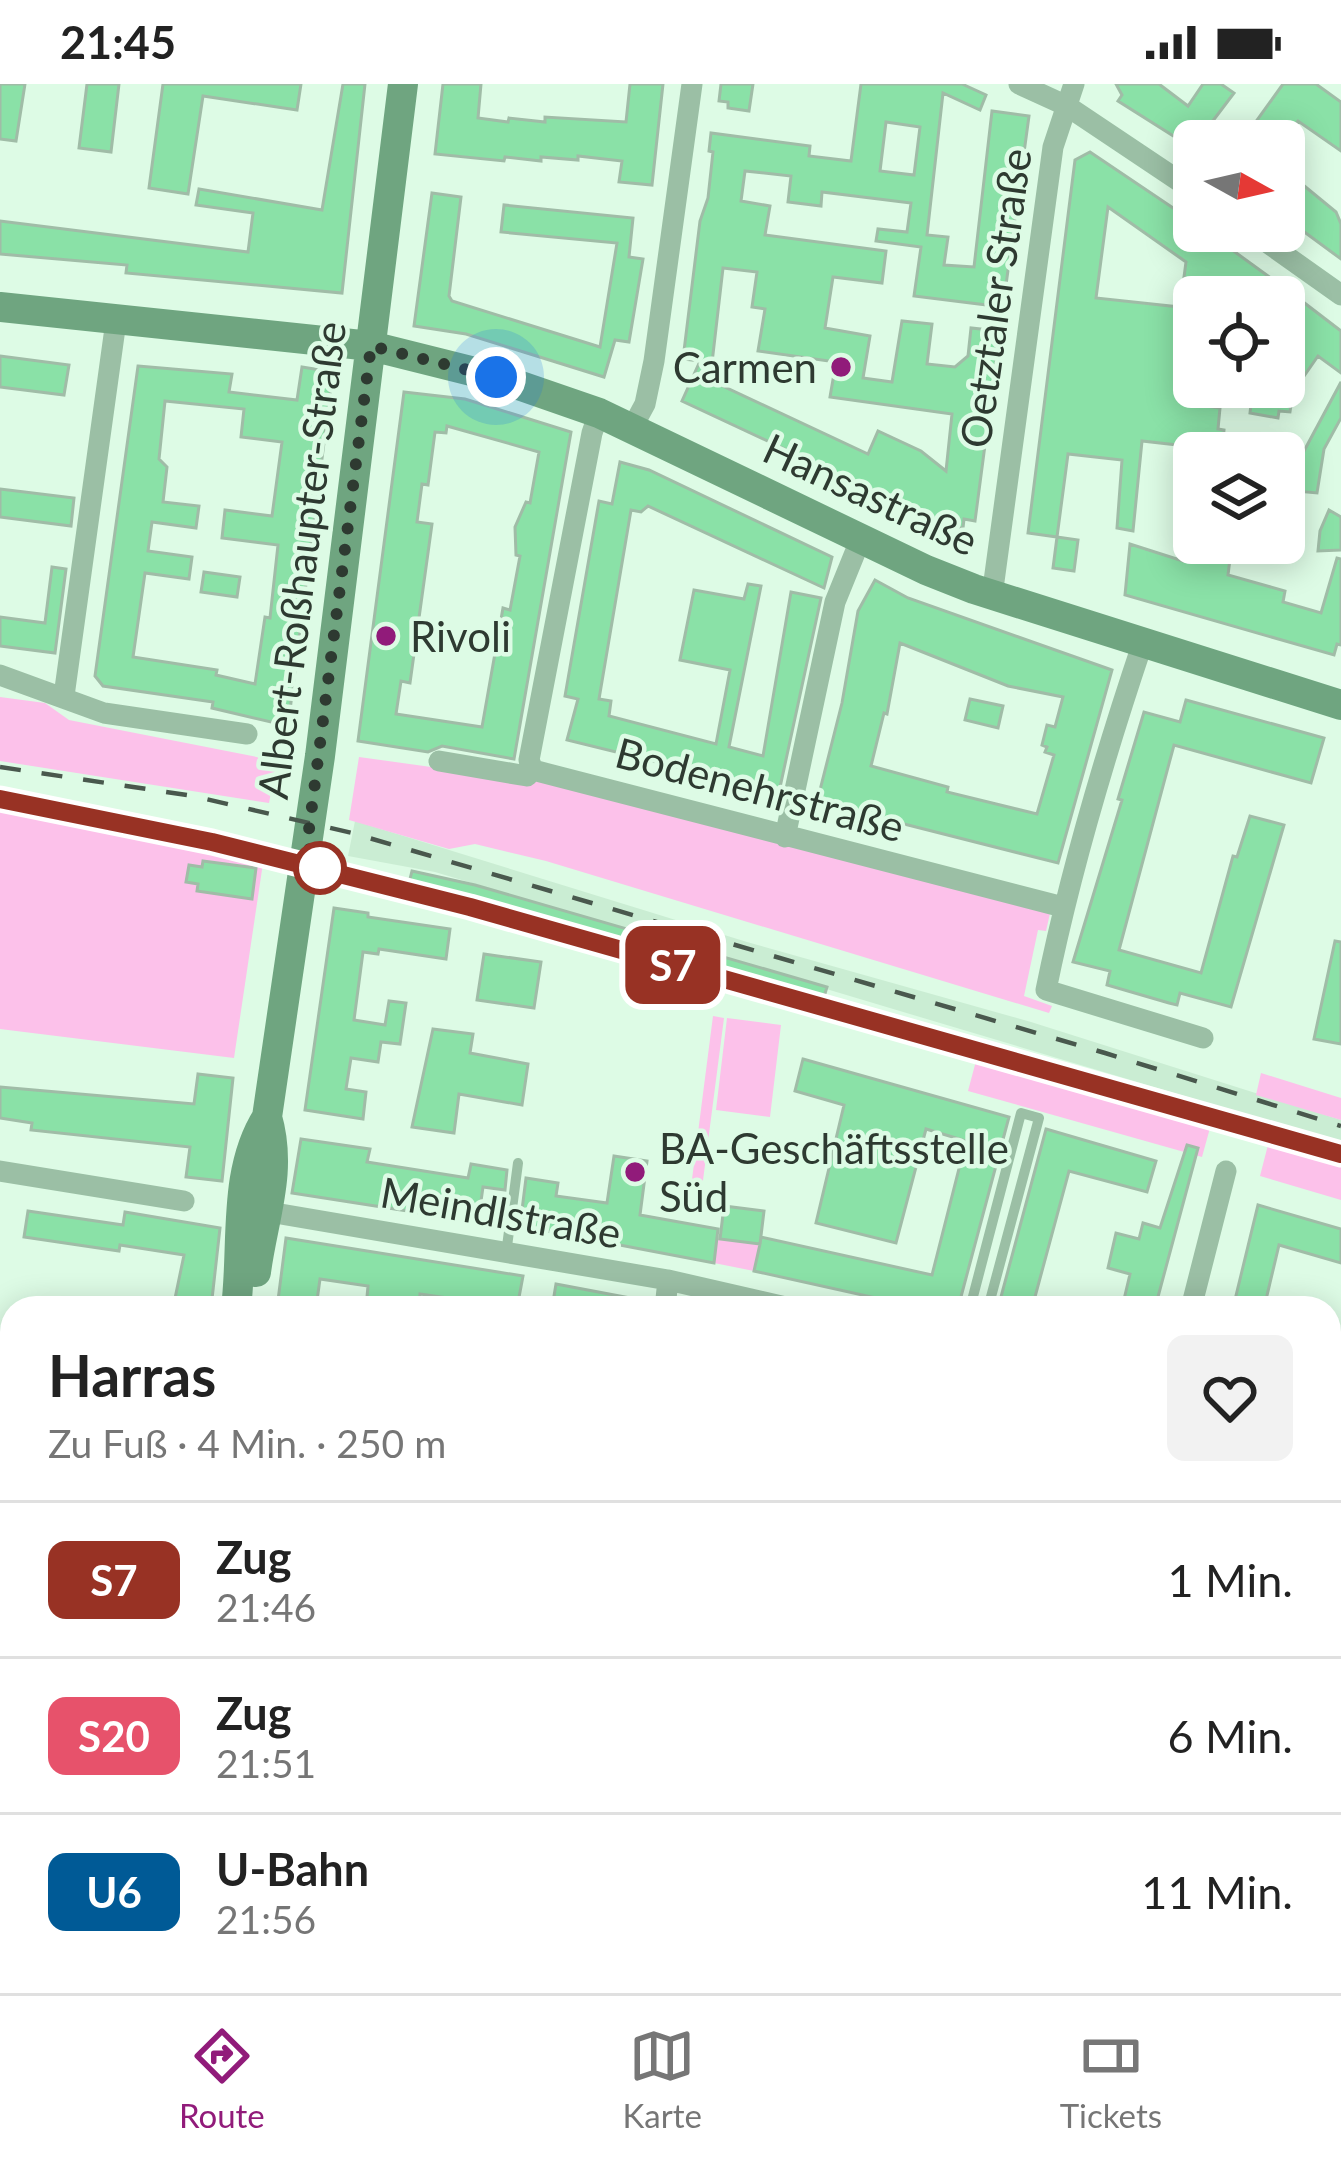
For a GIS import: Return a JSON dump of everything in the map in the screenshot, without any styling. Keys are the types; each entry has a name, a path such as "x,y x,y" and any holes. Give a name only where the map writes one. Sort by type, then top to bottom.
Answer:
{"main road":[{"name":"Albert-Roßhaupter-Straße","path":"254,1296 275,1165 267,1117 315,793 404,84"},
{"name":"Hansastraße","path":"0,307 371,346 496,377 599,412 992,596 1341,705"},
{"name":"Albert-Roßhaupter-Straße","path":"237,1296 248,1162 255,1136 267,1117"}],"street":[{"path":"632,428 645,404 652,375 692,84"},
{"path":"1019,84 1070,95 1173,175"},
{"name":"Oetztaler Straße","path":"992,596 1054,147 1070,95"},
{"path":"1281,252 1341,295"},
{"path":"64,696 116,320"},
{"path":"532,770 529,760 599,412"},
{"path":"785,837 835,602 861,538"},
{"path":"1142,644 1063,907 1046,989 1203,1038"},
{"path":"0,675 104,713 247,734"},
{"name":"Bodenehrstraße","path":"439,761 527,776 532,770 1063,907"},
{"path":"0,1171 184,1201"},
{"path":"1194,1296 1226,1171"},
{"name":"Meindlstraße","path":"269,1212 738,1296"},
{"path":"666,1296 668,1280"}],"lane":[{"path":"973,1296 1021,1113 1039,1118 991,1296"},
{"path":"506,1254 518,1162"}],"shaded area":[{"path":"0,697 45,703 69,720 277,761 269,803 0,761"},
{"path":"359,757 547,783 1051,909 1046,931 1038,930 1024,996 1052,1006 1049,1013 546,861 475,844 449,849 349,820"},
{"path":"0,810 263,863 234,1058 0,1029"},
{"path":"355,821 747,942 1031,1022 1341,1120 1341,1164 499,920 344,882 346,872 406,883 1238,1119 1241,1113 435,872 348,856"},
{"path":"713,1016 724,1018 702,1188 691,1187"},
{"path":"727,1018 781,1025 770,1117 716,1110"},
{"path":"976,1061 1210,1128 1202,1157 968,1091"},
{"path":"1261,1073 1341,1098 1341,1120 1256,1095"},
{"path":"1269,1141 1341,1165 1341,1200 1260,1176"},
{"path":"717,1238 760,1244 754,1271 714,1263"}],"building":[{"path":"0,84 25,84 16,141 0,139"},
{"path":"87,84 119,84 111,152 79,148"},
{"path":"163,84 301,84 297,110 203,96 188,194 149,188"},
{"path":"343,84 365,84 342,293 126,273 127,265 0,254 0,221 248,252 253,213 196,205 199,189 322,210"},
{"path":"443,84 481,84 478,118 626,122 630,84 663,84 652,185 619,182 622,161 578,156 578,160 505,157 504,161 435,154"},
{"path":"721,84 753,84 749,111 728,108 728,102 719,101"},
{"path":"861,84 962,84 986,95 980,110 943,93 927,235 948,237 944,265 974,267 992,111 1029,116 1003,307 914,296 921,247 876,241 878,229 907,232 911,203 822,192 821,206 788,202 791,176 745,171 741,201 770,206 765,235 886,251 882,283 833,277 825,328 870,336 863,378 892,382 902,321 932,324 927,364 955,367 968,356 971,328 1000,331 975,521 964,519 963,528 949,526 682,401 700,361 683,359 700,221 708,198 711,133 810,146 809,156 851,161","holes":["886,122 920,127 914,175 880,171","723,268 757,272 752,307 765,309 758,351 836,362 830,397 952,414 946,471 921,451 878,431 868,454 710,380"]},
{"path":"1116,84 1159,84 1188,106 1203,84 1221,84 1234,93 1214,120 1173,120 1173,136 1118,101 1122,95"},
{"path":"1283,84 1316,84 1341,102 1341,151 1305,126 1305,120 1257,120"},
{"path":"1090,152 1173,208 1173,252 1235,252 1268,276 1184,276 1186,262 1108,207 1096,298 1173,306 1173,408 1220,408 1218,429 1224,432 1173,432 1173,445 1142,441 1133,531 1117,528 1122,460 1068,454 1057,537 1028,533 1075,160"},
{"path":"1305,186 1336,212 1341,224 1341,259 1305,232"},
{"path":"432,193 461,197 452,301 600,347 617,243 501,232 504,205 633,218 629,257 643,259 629,342 615,340 604,377 466,334 414,326"},
{"path":"1305,303 1341,331 1341,373 1318,356 1305,375"},
{"path":"0,356 69,365 64,395 0,387"},
{"path":"138,366 232,374 229,392 297,400 302,367 333,372 288,726 212,708 213,702 103,686 95,676","holes":["165,401 244,409 241,437 282,442 272,516 225,510 222,538 278,545 270,618 265,617 255,684 216,675 217,670 133,657 145,573 189,579 192,557 148,551 152,522 196,528 199,506 163,502 167,467 159,459"]},
{"path":"1341,382 1341,418 1324,449 1317,493 1305,492 1305,449"},
{"path":"404,392 465,399 571,432 514,759 442,746 428,752 358,741","holes":["447,426 539,452 530,503 526,502 515,527 516,555 520,556 510,610 503,608 482,727 396,714 401,681 410,683 432,524 417,522 435,432 446,433"]},
{"path":"1251,408 1291,408 1290,412 1279,411 1278,418 1250,413"},
{"path":"620,462 649,470 832,557 824,588 648,506 641,512 631,510 599,699 611,701 609,716 716,744 730,670 680,660 694,590 744,599 748,584 761,586 729,747 763,756 791,592 821,598 779,792 567,740 578,699 565,696 599,501 612,504"},
{"path":"0,489 74,498 71,526 0,517"},
{"path":"1329,510 1341,517 1341,550 1318,551 1320,531"},
{"path":"1057,537 1078,540 1074,571 1053,568"},
{"path":"1130,544 1173,558 1173,564 1229,564 1228,575 1285,591 1283,602 1321,613 1337,558 1341,559 1341,645 1337,644 1334,655 1125,595"},
{"path":"52,567 66,569 55,653 0,646 0,617 45,623"},
{"path":"204,572 240,577 237,597 201,592"},
{"path":"875,580 908,598 1112,670 1058,863 817,802 842,703 858,611","holes":["900,643 1008,686 1063,697 1055,727 1047,725 1042,745 1054,755 1037,814 947,792 948,787 871,766 887,714"]},
{"path":"970,699 1003,706 998,728 965,720"},
{"path":"1186,700 1324,738 1311,783 1174,745 1119,950 1201,973 1233,856 1237,857 1250,816 1284,825 1231,1007 1180,993 1177,1005 1169,1003 1107,985 1110,971 1073,962 1144,712 1180,722"},
{"path":"203,861 256,868 252,899 197,891 198,884 186,882 189,865 202,867"},
{"path":"412,871 827,987 823,1000 471,902 409,883"},
{"path":"334,908 450,929 446,959 379,949 378,954 363,952 354,1020 385,1025 389,1001 406,1003 400,1044 381,1042 378,1062 351,1058 346,1089 366,1092 363,1119 305,1110"},
{"path":"1335,941 1341,942 1341,1044 1314,1039"},
{"path":"484,954 541,962 534,1008 477,1000"},
{"path":"433,1029 473,1034 470,1053 528,1064 522,1105 459,1094 454,1133 412,1127"},
{"path":"803,1059 1009,1117 961,1296 867,1296 754,1271 761,1237 932,1275 966,1141 926,1129 896,1243 816,1223 844,1105 795,1091"},
{"path":"198,1074 233,1078 222,1181 186,1177 190,1147 31,1130 32,1123 0,1118 0,1087 194,1104"},
{"path":"1046,1129 1156,1161 1147,1192 1069,1171 1035,1296 1001,1296"},
{"path":"301,1139 370,1149 367,1162 468,1178 471,1164 507,1170 505,1190 483,1187 480,1208 448,1203 446,1217 292,1193"},
{"path":"1187,1145 1198,1148 1158,1296 1125,1296 1130,1274 1108,1268 1116,1233 1139,1239 1143,1223 1160,1228"},
{"path":"614,1156 647,1161 640,1215 718,1229 714,1263 520,1226 526,1178 558,1183 556,1196 607,1203"},
{"path":"1258,1205 1341,1229 1341,1263 1279,1245 1267,1296 1236,1296"},
{"path":"724,1206 764,1211 760,1244 720,1239"},
{"path":"28,1211 123,1225 125,1212 220,1228 212,1296 175,1296 184,1255 24,1237"},
{"path":"286,1238 523,1276 519,1296 367,1296 368,1286 320,1279 318,1296 279,1296"},
{"path":"556,1284 620,1296 554,1296"}],"railway":[{"path":"0,767 193,796 352,833 1341,1126"},
{"path":"0,799 237,848 469,907 1341,1154"}],"train":[{"name":"S7","path":"0,799 212,842 470,907 1341,1154"}],"place":[{"name":"Carmen","path":"841,367"},
{"name":"Rivoli","path":"386,636"},
{"name":"BA-Geschäftsstelle Süd","path":"635,1172"}],"route":[{"path":"320,868 307,845 371,346 496,377"}]}
